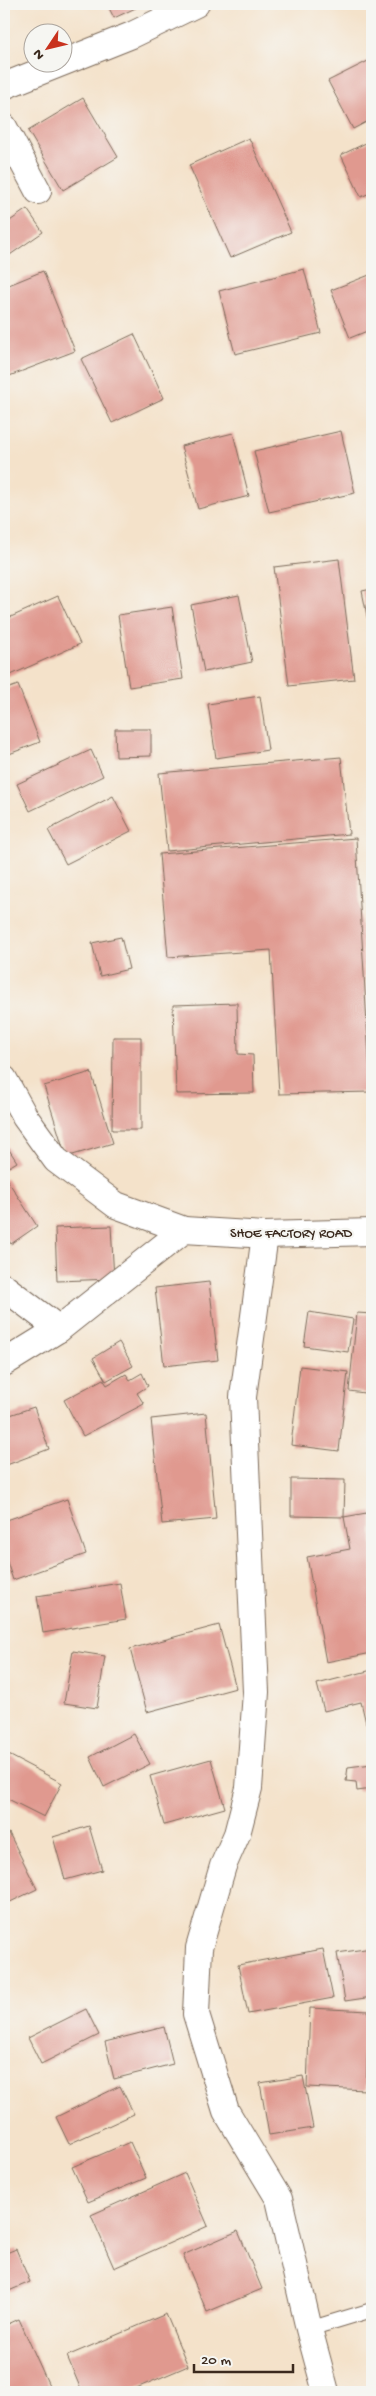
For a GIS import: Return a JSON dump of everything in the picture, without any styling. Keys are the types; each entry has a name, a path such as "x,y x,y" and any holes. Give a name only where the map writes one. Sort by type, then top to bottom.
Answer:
{"street":[{"path":"4,86 132,35 196,4"},
{"path":"4,127 38,190"},
{"name":"SHOE FACTORY ROAD","path":"4,1079 25,1117 56,1160 116,1205 184,1230 265,1235 372,1232"},
{"path":"4,1363 59,1329 184,1230"},
{"path":"265,1235 243,1397 256,1692 249,1788 237,1834 223,1866 199,1948 196,2014 226,2111 279,2199 309,2330 326,2392"},
{"path":"4,1287 59,1329"}],"lane":[{"path":"309,2330 372,2310"}],"building":[{"path":"107,4 144,4 114,18"},
{"path":"372,59 372,119 353,129 328,81"},
{"path":"83,98 118,157 63,190 28,131"},
{"path":"249,138 291,232 230,258 189,165"},
{"path":"372,140 372,192 361,197 341,155"},
{"path":"27,209 43,232 4,259 4,225"},
{"path":"304,269 321,333 235,354 219,291"},
{"path":"43,271 75,351 4,378 4,287"},
{"path":"372,274 372,329 350,338 331,290"},
{"path":"134,334 164,398 112,423 81,359"},
{"path":"341,431 355,493 269,512 254,451"},
{"path":"233,433 249,496 198,509 181,446"},
{"path":"339,559 354,679 289,686 274,567"},
{"path":"372,589 372,636 371,636 362,591"},
{"path":"239,595 252,662 204,672 191,605"},
{"path":"58,596 80,644 4,678 4,620"},
{"path":"172,607 183,679 129,687 118,615"},
{"path":"18,685 40,742 4,756 4,690"},
{"path":"260,696 268,750 216,758 208,704"},
{"path":"115,729 151,729 151,756 116,757"},
{"path":"91,750 103,776 30,811 17,784"},
{"path":"341,757 349,834 167,851 159,773"},
{"path":"113,796 131,831 66,864 48,830"},
{"path":"356,838 371,1092 279,1094 271,950 168,957 159,854"},
{"path":"121,937 129,969 100,976 92,943"},
{"path":"237,1003 238,1054 253,1055 254,1093 176,1094 173,1005"},
{"path":"113,1037 141,1037 141,1130 112,1130"},
{"path":"91,1072 113,1143 66,1157 44,1086"},
{"path":"6,1145 17,1162 4,1170 4,1146"},
{"path":"6,1178 37,1226 11,1244 4,1233 4,1180"},
{"path":"111,1226 114,1279 57,1281 55,1228"},
{"path":"209,1282 218,1360 164,1366 155,1288"},
{"path":"309,1312 353,1319 348,1352 304,1346"},
{"path":"357,1313 372,1314 372,1394 349,1391"},
{"path":"119,1342 133,1366 106,1381 93,1358"},
{"path":"300,1366 348,1372 339,1451 291,1445"},
{"path":"142,1373 148,1386 137,1393 144,1404 83,1436 64,1400 103,1379 107,1385 126,1374 130,1380"},
{"path":"34,1407 49,1449 4,1466 4,1417"},
{"path":"206,1413 216,1519 162,1524 151,1419"},
{"path":"291,1479 345,1480 344,1517 291,1516"},
{"path":"67,1499 86,1554 13,1580 4,1553 4,1521"},
{"path":"372,1512 372,1653 326,1662 307,1557 350,1549 344,1517"},
{"path":"120,1583 126,1619 43,1633 37,1596"},
{"path":"219,1625 236,1688 147,1712 130,1649"},
{"path":"73,1651 105,1656 97,1708 64,1703"},
{"path":"372,1670 372,1739 370,1740 361,1702 324,1711 317,1684"},
{"path":"134,1734 150,1764 104,1787 90,1757"},
{"path":"5,1753 62,1783 44,1817 4,1797"},
{"path":"211,1759 225,1808 164,1825 150,1776"},
{"path":"372,1764 372,1789 357,1791 356,1782 346,1781 348,1767"},
{"path":"372,1799 372,1812 371,1812 369,1800"},
{"path":"89,1826 102,1870 65,1880 53,1837"},
{"path":"9,1833 37,1889 4,1905 4,1836"},
{"path":"372,1948 372,1997 345,2001 337,1953"},
{"path":"323,1949 333,1998 248,2014 238,1965"},
{"path":"310,2008 369,2011 366,2090 307,2087"},
{"path":"86,2009 99,2035 41,2064 28,2038"},
{"path":"164,2027 173,2064 114,2079 105,2042"},
{"path":"303,2076 313,2128 269,2135 260,2083"},
{"path":"120,2086 134,2114 69,2144 56,2117"},
{"path":"130,2142 146,2178 88,2202 72,2167"},
{"path":"185,2173 208,2226 114,2268 91,2215"},
{"path":"238,2231 262,2289 207,2312 183,2255"},
{"path":"16,2249 30,2282 4,2293 4,2254"},
{"path":"166,2314 188,2366 127,2392 82,2392 67,2356"},
{"path":"19,2319 52,2392 4,2392 4,2326"}]}
